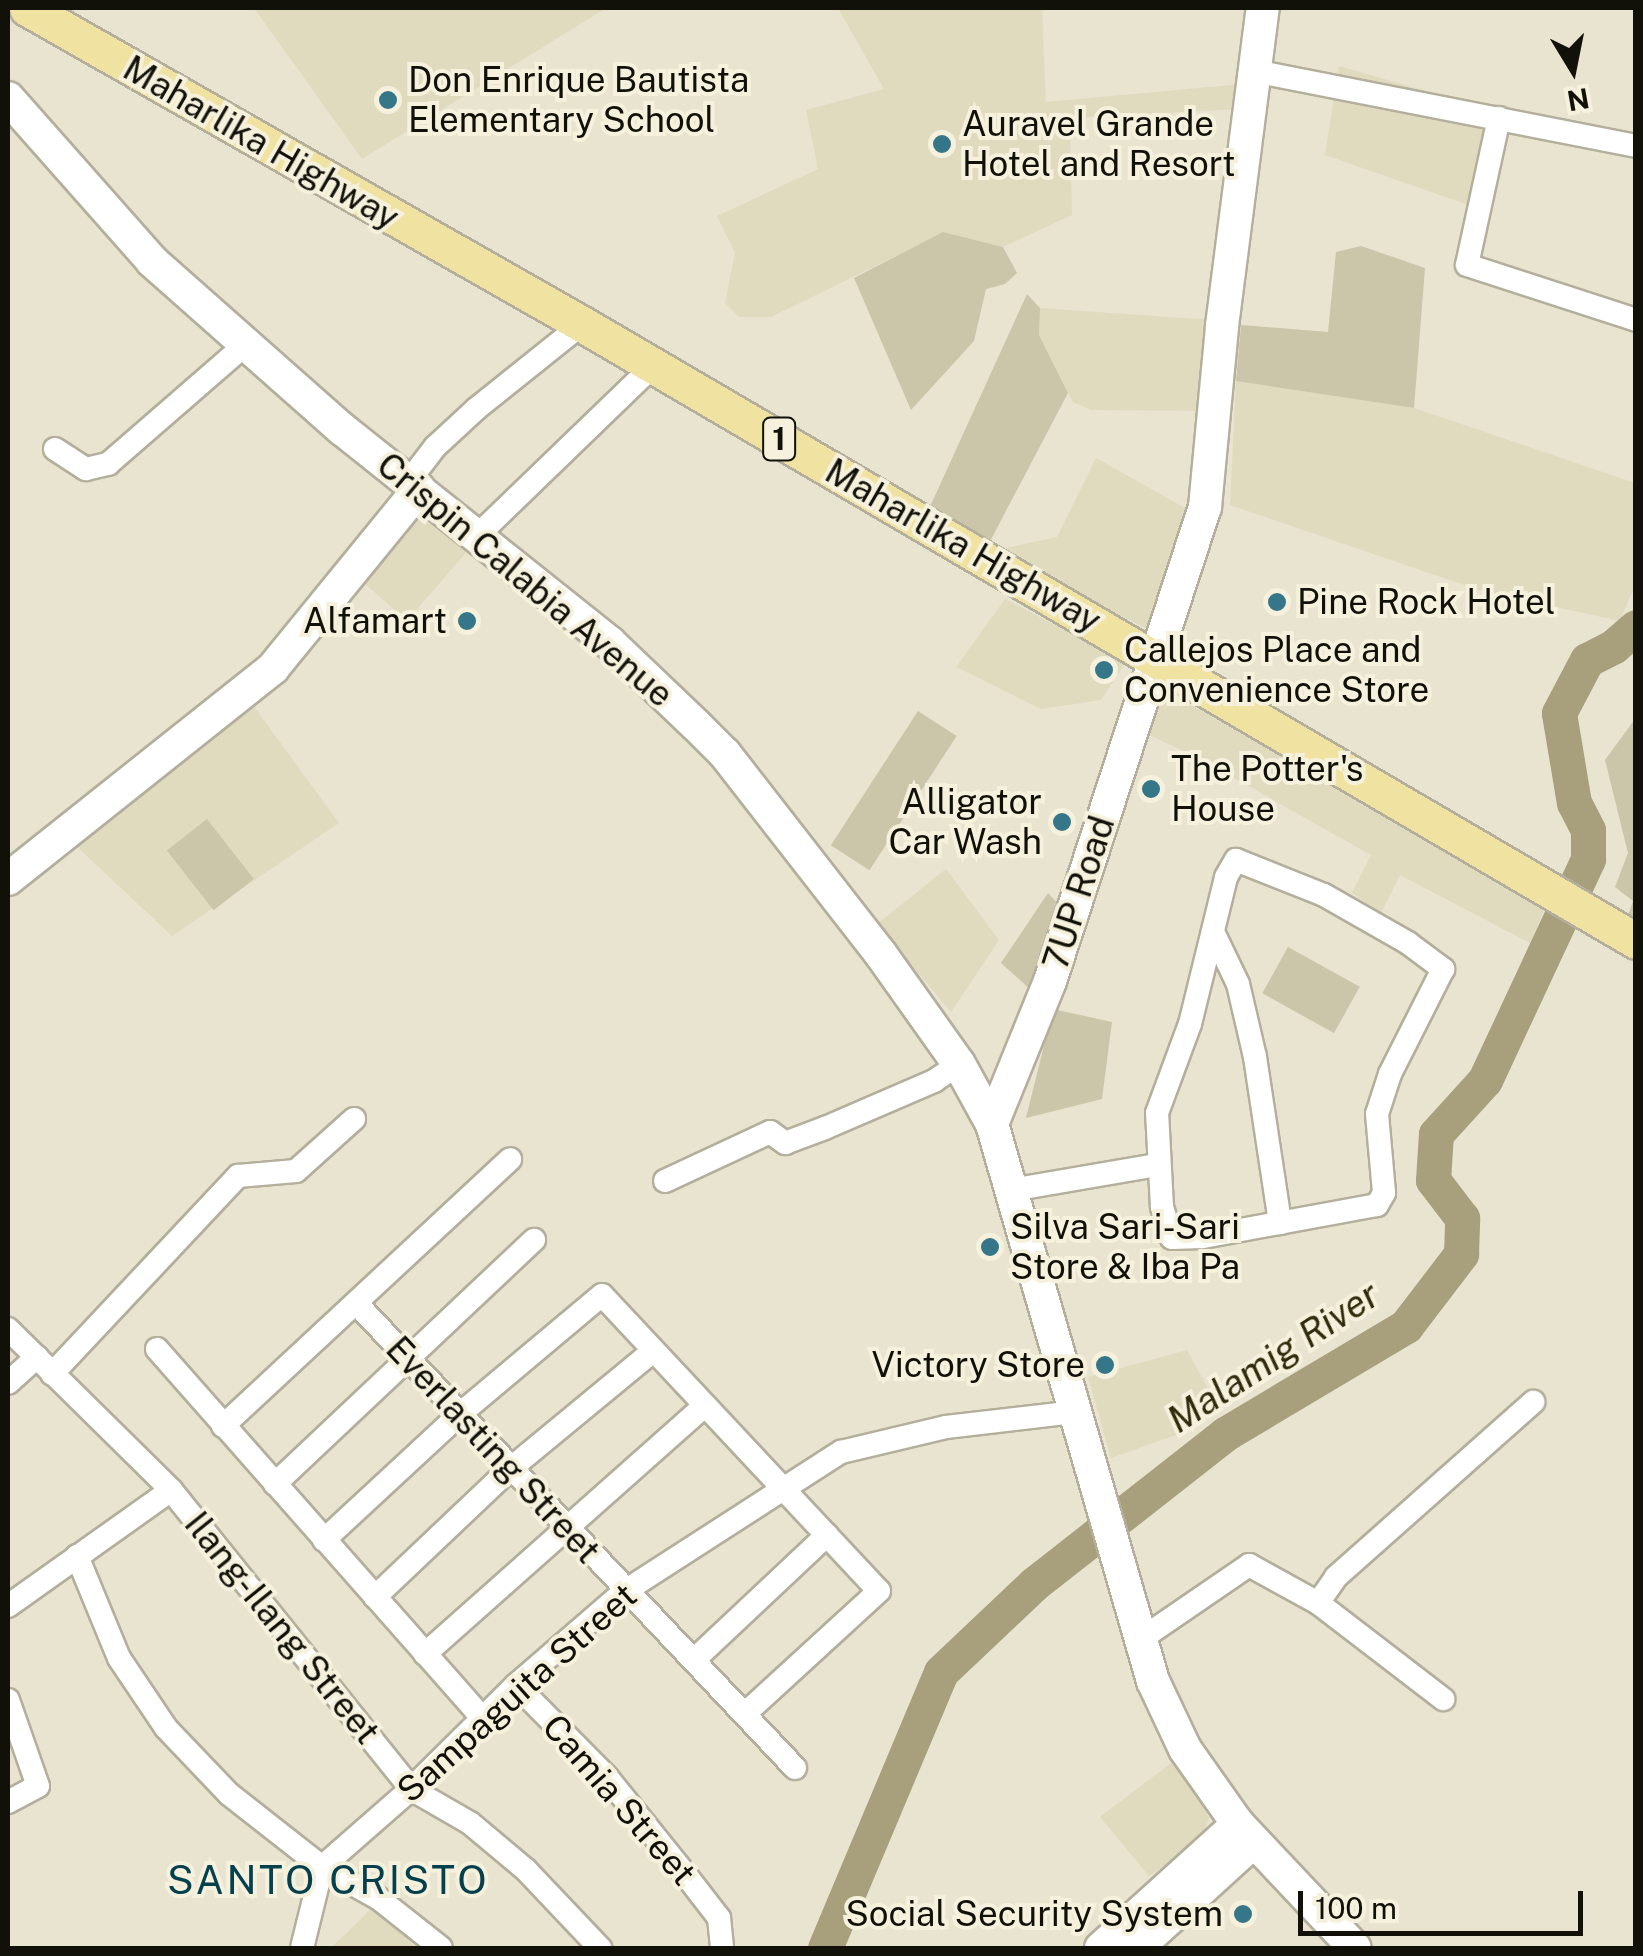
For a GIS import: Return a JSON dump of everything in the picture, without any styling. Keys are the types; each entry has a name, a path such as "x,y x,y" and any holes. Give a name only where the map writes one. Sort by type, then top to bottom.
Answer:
{"main road":[{"name":"Maharlika Highway","path":"27,8 582,324 1636,942"},
{"name":"7UP Road","path":"992,1124 1050,980 1205,507 1222,326 1263,8"},
{"name":"Crispin Calabia Avenue","path":"8,98 152,261 414,485 609,642 725,754 831,888 959,1064 992,1124 1152,1681 1186,1749 1245,1833 1354,1948"},
{"path":"8,879 274,668 414,485"},
{"path":"1101,1948 1245,1833"},
{"path":"1137,1948 1245,1833"}],"street":[{"path":"1254,71 1636,146"},
{"path":"1499,118 1467,266 1636,320"},
{"path":"414,485 435,448 476,409 582,324"},
{"path":"55,448 86,469 108,464 246,344"},
{"path":"478,534 653,366"},
{"path":"1236,860 1324,895 1408,943 1443,969 1390,1074 1377,1114 1384,1193 1377,1205 1172,1238 1162,1208 1157,1113 1190,1024 1215,936 1226,876 1236,860"},
{"path":"1215,936 1238,984 1255,1057 1280,1222"},
{"path":"665,1181 770,1132 785,1144 934,1081 959,1064"},
{"path":"8,1383 44,1365 238,1176 296,1171 354,1119"},
{"path":"224,1426 510,1159"},
{"path":"1011,1190 1157,1165"},
{"path":"274,1484 534,1240"},
{"path":"324,1540 460,1414 602,1295 879,1591 747,1712"},
{"name":"Everlasting Street","path":"358,1304 566,1530 747,1712 795,1768"},
{"name":"Ilang-Ilang Street","path":"8,1328 171,1490 411,1788 470,1823 526,1870 600,1948"},
{"path":"157,1349 482,1716"},
{"path":"375,1597 510,1470 654,1351"},
{"path":"1318,1603 1336,1577 1533,1402"},
{"path":"425,1654 703,1407"},
{"name":"Sampaguita Street","path":"322,1867 411,1788 516,1685 625,1591 782,1487 841,1452 892,1436 1076,1412"},
{"path":"8,1606 171,1490"},
{"path":"695,1658 827,1535"},
{"path":"77,1556 120,1658 166,1728 228,1794 322,1867 378,1898 441,1948"},
{"path":"1140,1640 1249,1565 1318,1603 1442,1699"},
{"name":"Camia Street","path":"516,1685 606,1776 719,1918 722,1948"},
{"path":"8,1700 38,1786 8,1802"},
{"path":"302,1948 322,1867"}],"shaded area":[{"name":"Don Enrique Bautista Elementary School","path":"254,8 606,8 362,159"},
{"name":"Auravel Grande Hotel and Resort","path":"838,8 1042,8 1046,102 1242,84 1239,109 1070,118 1072,215 1003,247 943,233 771,317 739,317 725,303 735,253 717,216 818,169 806,110 884,89"},
{"path":"1339,66 1499,112 1477,208 1325,155"},
{"path":"943,232 1003,247 1017,273 1005,284 986,289 974,341 911,410 854,278"},
{"path":"1361,246 1425,268 1414,408 1236,381 1241,325 1328,332 1336,252"},
{"path":"1027,294 1040,308 1039,335 1068,393 986,549 928,511"},
{"path":"1040,308 1212,320 1205,411 1091,410 1073,402 1039,335"},
{"path":"1236,381 1414,408 1635,483 1635,585 1620,621 1479,590 1230,505"},
{"path":"1096,458 1194,513 1153,632 992,551 1057,537"},
{"path":"416,505 468,550 407,620 355,575"},
{"path":"1005,599 1126,662 1101,700 1041,709 956,667"},
{"path":"1160,687 1545,908 1530,943 1400,875 1381,913 1352,893 1371,855 1202,760 1141,731"},
{"path":"250,701 339,823 172,936 72,842"},
{"path":"918,711 957,736 869,870 831,845"},
{"path":"1635,719 1635,928 1626,921 1633,901 1615,887 1628,853 1605,760"},
{"path":"207,819 254,879 214,910 167,850"},
{"path":"946,869 999,940 951,1012 877,924"},
{"path":"1048,893 1063,909 1032,991 1001,963"},
{"path":"1288,947 1360,987 1334,1033 1262,993"},
{"path":"1053,1009 1112,1022 1102,1099 1026,1118"},
{"path":"1187,1350 1216,1403 1179,1434 1111,1458 1088,1377"},
{"path":"1178,1758 1209,1818 1202,1840 1149,1876 1100,1817"},
{"path":"372,1908 417,1948 331,1948"}],"waterway":[{"name":"Malamig River","path":"825,1948 941,1672 1034,1584 1225,1434 1406,1326 1461,1254 1462,1218 1433,1180 1436,1134 1485,1080 1588,859 1588,830 1574,803 1559,713 1587,660 1614,646 1636,627"}],"place":[{"name":"Don Enrique Bautista Elementary School","path":"388,100"},
{"name":"Auravel Grande Hotel and Resort","path":"942,144"},
{"name":"Pine Rock Hotel","path":"1277,602"},
{"name":"Alfamart","path":"467,621"},
{"name":"Callejos Place and Convenience Store","path":"1104,670"},
{"name":"The Potter's House","path":"1151,789"},
{"name":"Alligator Car Wash","path":"1062,822"},
{"name":"Silva Sari-Sari Store & Iba Pa","path":"990,1247"},
{"name":"Victory Store","path":"1105,1365"},
{"name":"Social Security System","path":"1243,1914"}],"district":[{"name":"SANTO CRISTO","path":"328,1880"}]}
